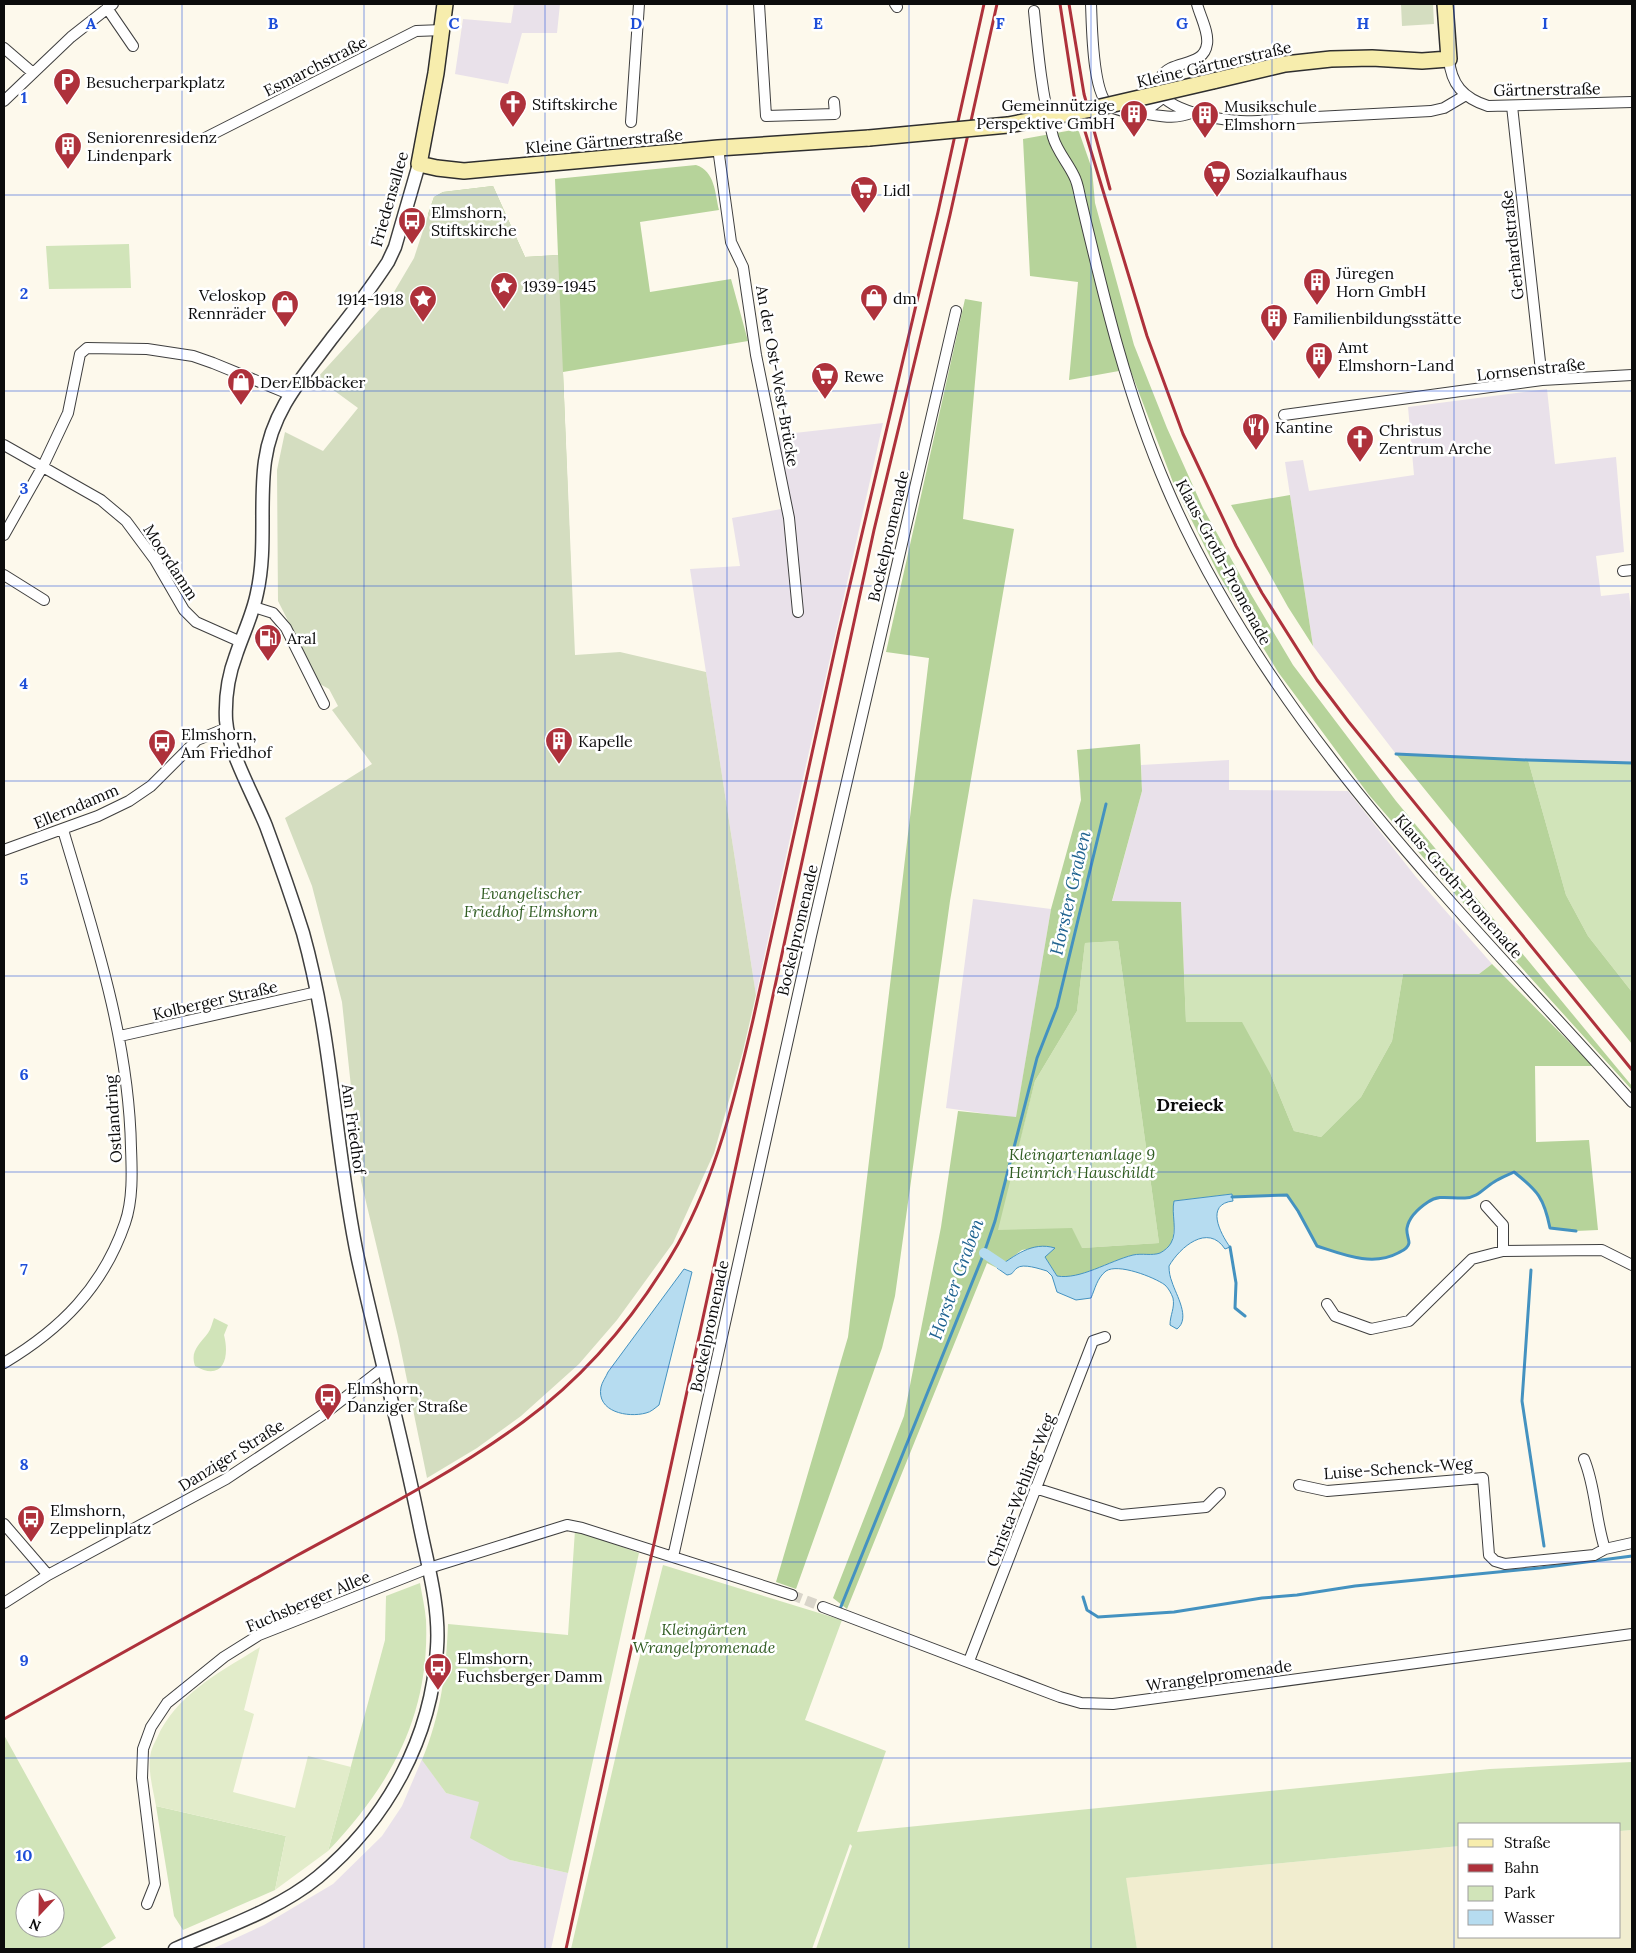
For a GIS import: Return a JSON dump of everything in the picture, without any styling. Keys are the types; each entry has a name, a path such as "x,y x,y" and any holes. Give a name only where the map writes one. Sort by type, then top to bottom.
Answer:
{"main road":[{"name":"Friedensallee","path":"419,164 443,30 445,4"},
{"path":"1445,4 1449,58"},
{"name":"Kleine Gärtnerstraße","path":"419,164 464,171 718,148 944,132 1026,122 1092,109 1285,64 1331,59 1364,58 1422,61 1449,58"}],"street":[{"path":"631,122 639,4"},
{"path":"759,4 766,116 835,114 834,102"},
{"path":"1091,4 1094,63 1104,101 1110,107 1119,110 1162,118 1181,117 1194,112"},
{"path":"1197,4 1207,37 1204,53 1199,59 1168,69 1163,73 1158,82 1158,89 1172,103 1208,117 1243,121 1430,111 1444,108 1466,94"},
{"path":"4,101 110,6 134,46"},
{"name":"Klaus-Groth-Promenade","path":"1034,11 1040,71 1054,140 1076,178 1131,392 1167,488 1185,528 1231,614 1270,677 1327,754 1362,797 1465,917 1632,1102"},
{"name":"Esmarchstraße","path":"203,139 416,31 443,30"},
{"path":"4,48 33,73"},
{"name":"Gärtnerstraße","path":"1449,58 1452,79 1466,94 1488,106 1632,102"},
{"path":"1143,113 1164,97"},
{"name":"Gerhardstraße","path":"1512,106 1542,380"},
{"name":"An der Ost-West-Brücke","path":"718,148 731,242 743,267 756,355 789,518 798,612"},
{"name":"Friedensallee","path":"226,703 234,659 254,607 261,572 265,461 270,437 289,394 388,262 396,248 419,164"},
{"name":"Bockelpromenade","path":"673,1557 811,936 956,311"},
{"path":"4,535 43,466 68,413 80,354 87,348 147,350 193,356 289,394"},
{"name":"Lornsenstraße","path":"1284,415 1542,380 1632,375"},
{"name":"Moordamm","path":"4,445 101,500 126,521 155,560 184,610 196,622 241,642"},
{"path":"4,575 44,600"},
{"path":"254,607 273,613 286,628 324,704"},
{"name":"Am Friedhof","path":"176,1949 261,1911 285,1898 316,1879 352,1846 392,1793 418,1737 432,1690 438,1646 436,1610 429,1568 353,1230 317,992 296,913 266,827 244,777 227,728 226,703"},
{"name":"Ellerndamm","path":"4,850 63,830 129,801 151,786 197,740 227,728"},
{"name":"Ostlandring","path":"4,1364 31,1347 74,1309 97,1282 109,1262 126,1221 132,1181 131,1122 120,1036 104,969 63,830"},
{"name":"Kolberger Straße","path":"120,1036 317,992"},
{"path":"1486,1206 1503,1225 1503,1251"},
{"path":"1327,1304 1335,1316 1371,1329 1409,1321 1472,1259 1503,1251 1602,1250 1632,1265"},
{"name":"Christa-Wehling-Weg","path":"969,1661 1093,1341 1105,1337"},
{"name":"Danziger Straße","path":"4,1603 87,1553 158,1517 226,1479 324,1414 383,1368"},
{"path":"1584,1459 1591,1476 1598,1529 1605,1548"},
{"name":"Luise-Schenck-Weg","path":"1299,1485 1327,1491 1483,1478 1489,1555 1495,1561 1505,1564 1594,1555 1605,1548 1632,1543"},
{"path":"1035,1488 1121,1515 1206,1507 1220,1493"},
{"path":"4,1524 48,1575"},
{"name":"Fuchsberger Allee","path":"147,1904 155,1884 142,1778 143,1749 151,1727 167,1703 224,1656 259,1635 429,1568 567,1525 673,1557"},
{"path":"673,1557 792,1595"},
{"name":"Wrangelpromenade","path":"824,1607 1060,1697 1082,1703 1113,1704 1632,1634"}],"shaded area":[{"path":"514,4 560,4 557,33 522,33 508,84 455,74 463,19 511,23"},
{"path":"1547,389 1555,464 1616,457 1624,552 1596,556 1601,596 1629,593 1632,619 1632,763 1396,754 1313,646 1285,462 1303,460 1309,491 1414,475 1408,407"},
{"path":"883,423 756,995 690,569 740,566 732,518 792,507 777,435"},
{"path":"1229,760 1229,790 1348,791 1416,877 1492,964 1479,974 1184,974 1181,902 1112,902 1142,791 1141,765"},
{"path":"973,899 1051,909 1016,1118 946,1108"},
{"path":"422,1759 446,1793 479,1801 510,1860 568,1873 551,1949 212,1949 264,1925 333,1884 382,1836 402,1806"},
{"path":"1632,1830 1632,1949 1137,1949 1125,1878 1458,1846 1458,1938 1621,1938 1621,1831"}],"green space":[{"path":"1401,4 1433,4 1434,24 1402,26"},
{"path":"1078,129 1092,169 1095,203 1134,345 1167,428 1203,508 1249,591 1293,665 1396,801 1632,1086 1632,1090 1455,894 1369,795 1278,672 1219,575 1174,485 1130,369 1069,380 1078,282 1030,276 1023,139"},
{"path":"696,165 711,177 719,210 640,222 650,292 731,279 748,341 563,372 571,575 428,214 434,197 443,192 493,186 525,257 558,255 555,179"},
{"name":"Evangelischer Friedhof Elmshorn","path":"493,186 525,257 558,255 575,655 620,652 706,672 756,995 743,1051 714,1153 673,1243 617,1320 579,1364 521,1416 477,1448 427,1478 398,1336 361,1181 342,1002 312,886 285,818 372,764 332,710 338,706 329,689 320,684 278,601 277,470 285,432 323,451 358,408 317,378 391,297 414,258 434,197 443,192"},
{"path":"129,244 131,288 49,289 46,246"},
{"path":"965,299 982,302 963,519 1014,529 950,901 895,1296 882,1348 796,1589 776,1582 848,1337 929,658 886,652"},
{"path":"1290,495 1313,646 1288,607 1231,505"},
{"path":"1140,744 1142,791 1112,901 1181,902 1186,1022 1242,1022 1271,1075 1294,1131 1321,1137 1361,1097 1392,1041 1403,974 1479,974 1492,964 1593,1066 1535,1066 1536,1142 1589,1140 1598,1230 1576,1231 1550,1228 1539,1196 1529,1184 1514,1172 1490,1184 1469,1198 1441,1197 1428,1202 1409,1220 1407,1230 1409,1244 1407,1247 1403,1251 1378,1259 1357,1258 1317,1246 1298,1211 1286,1195 1232,1197 1232,1194 1174,1201 1173,1239 1169,1246 1160,1253 1133,1255 1085,1273 1066,1276 1057,1276 1045,1257 1035,1248 1022,1250 997,1268 987,1263 847,1609 833,1598 904,1416 941,1227 958,1111 1016,1117 1051,909 1081,800 1077,750","holes":["1118,941 1159,1243 1082,1248 1072,1228 998,1230 1035,1081 1077,1011 1085,943"]},
{"path":"1396,754 1528,760 1566,895 1588,936 1632,992 1632,1044"},
{"path":"1528,760 1632,763 1632,992 1588,936 1566,895"},
{"name":"Kleingartenanlage 9 Heinrich Hauschildt","path":"1118,941 1159,1243 1082,1248 1020,1230 997,1230 1035,1081 1077,1011 1085,943"},
{"path":"1184,974 1403,974 1392,1041 1361,1097 1321,1137 1294,1131 1271,1075 1186,1022"},
{"path":"214,1318 228,1325 224,1335 226,1344 225,1359 218,1369 212,1371 195,1366 194,1356 196,1348 209,1331"},
{"path":"575,1530 639,1553 568,1873 510,1860 470,1838 479,1802 446,1793 422,1760 438,1710 446,1659 448,1624 568,1635"},
{"name":"Kleingärten Wrangelpromenade","path":"663,1565 842,1620 805,1720 886,1751 857,1832 1490,1769 1632,1762 1632,1830 1621,1831 1621,1823 1458,1823 1458,1846 1126,1878 1137,1949 816,1949 852,1846 850,1844 812,1949 571,1949 627,1707"},
{"path":"420,1583 426,1620 426,1654 421,1687 413,1717 402,1746 388,1774 350,1826 328,1851 385,1640 386,1596"},
{"path":"260,1647 244,1710 254,1714 233,1792 295,1808 308,1756 351,1767 328,1851 275,1890 286,1836 156,1806 150,1772 150,1758 153,1746 176,1708 201,1685"},
{"path":"4,1735 116,1938 99,1949 4,1949"},
{"path":"156,1806 286,1836 275,1890 183,1930 174,1916"}],"water":[{"path":"1232,1194 1233,1201 1224,1203 1219,1207 1217,1213 1219,1227 1230,1247 1225,1249 1218,1241 1211,1238 1203,1238 1187,1245 1169,1266 1169,1272 1183,1313 1183,1319 1177,1329 1170,1325 1173,1298 1170,1291 1165,1285 1145,1275 1119,1269 1106,1271 1100,1277 1091,1298 1076,1300 1057,1292 1052,1276 1047,1271 1023,1266 1007,1275 997,1268 1024,1251 1039,1246 1055,1248 1045,1257 1057,1276 1085,1273 1133,1255 1160,1253 1169,1246 1173,1238 1174,1201"},
{"path":"684,1269 692,1272 659,1405 650,1412 631,1415 608,1408 601,1396 603,1381"}],"waterway":[{"path":"1396,754 1632,763"},
{"name":"Horster Graben","path":"840,1609 984,1253 995,1221 1037,1058 1057,1007 1106,804"},
{"path":"1232,1197 1287,1195 1317,1246 1357,1258 1378,1259 1405,1250 1409,1243 1408,1224 1418,1210 1428,1202 1441,1197 1469,1198 1490,1184 1514,1172 1539,1196 1550,1228 1576,1231"},
{"path":"1230,1247 1236,1283 1235,1308 1245,1316"},
{"path":"984,1253 1002,1265"},
{"path":"1531,1270 1522,1401 1544,1546"},
{"path":"1083,1597 1087,1610 1098,1617 1174,1612 1355,1586 1540,1568 1632,1556"}],"tunnel":[{"path":"792,1595 823,1607"}],"railway":[{"path":"4,1719 412,1493 468,1459 523,1422 569,1384 610,1341 646,1294 678,1244 692,1217 714,1163 739,1078 839,631 938,212 984,4"},
{"path":"566,1949 874,530 950,215 997,4"},
{"path":"1060,4 1074,95 1147,336 1183,434 1236,546 1262,593 1317,680 1348,721 1632,1070"},
{"path":"1069,4 1084,94 1110,189"}],"place":[{"name":"Besucherparkplatz","path":"67,106"},
{"name":"Stiftskirche","path":"513,128"},
{"name":"Gemeinnützige Perspektive GmbH","path":"1134,138"},
{"name":"Musikschule Elmshorn","path":"1205,139"},
{"name":"Seniorenresidenz Lindenpark","path":"68,170"},
{"name":"Sozialkaufhaus","path":"1217,198"},
{"name":"Lidl","path":"864,214"},
{"name":"Elmshorn, Stiftskirche","path":"412,245"},
{"name":"Jüregen Horn GmbH","path":"1317,306"},
{"name":"1939-1945","path":"504,310"},
{"name":"dm","path":"874,322"},
{"name":"1914-1918","path":"423,323"},
{"name":"Veloskop Rennräder","path":"285,328"},
{"name":"Familienbildungsstätte","path":"1274,342"},
{"name":"Amt Elmshorn-Land","path":"1319,380"},
{"name":"Rewe","path":"825,400"},
{"name":"Der Elbbäcker","path":"241,406"},
{"name":"Kantine","path":"1256,451"},
{"name":"Christus Zentrum Arche","path":"1360,463"},
{"name":"Aral","path":"268,662"},
{"name":"Kapelle","path":"559,765"},
{"name":"Elmshorn, Am Friedhof","path":"162,767"},
{"name":"Elmshorn, Danziger Straße","path":"328,1421"},
{"name":"Elmshorn, Zeppelinplatz","path":"31,1543"},
{"name":"Elmshorn, Fuchsberger Damm","path":"438,1691"}],"district":[{"name":"Dreieck","path":"1190,1104"}]}
